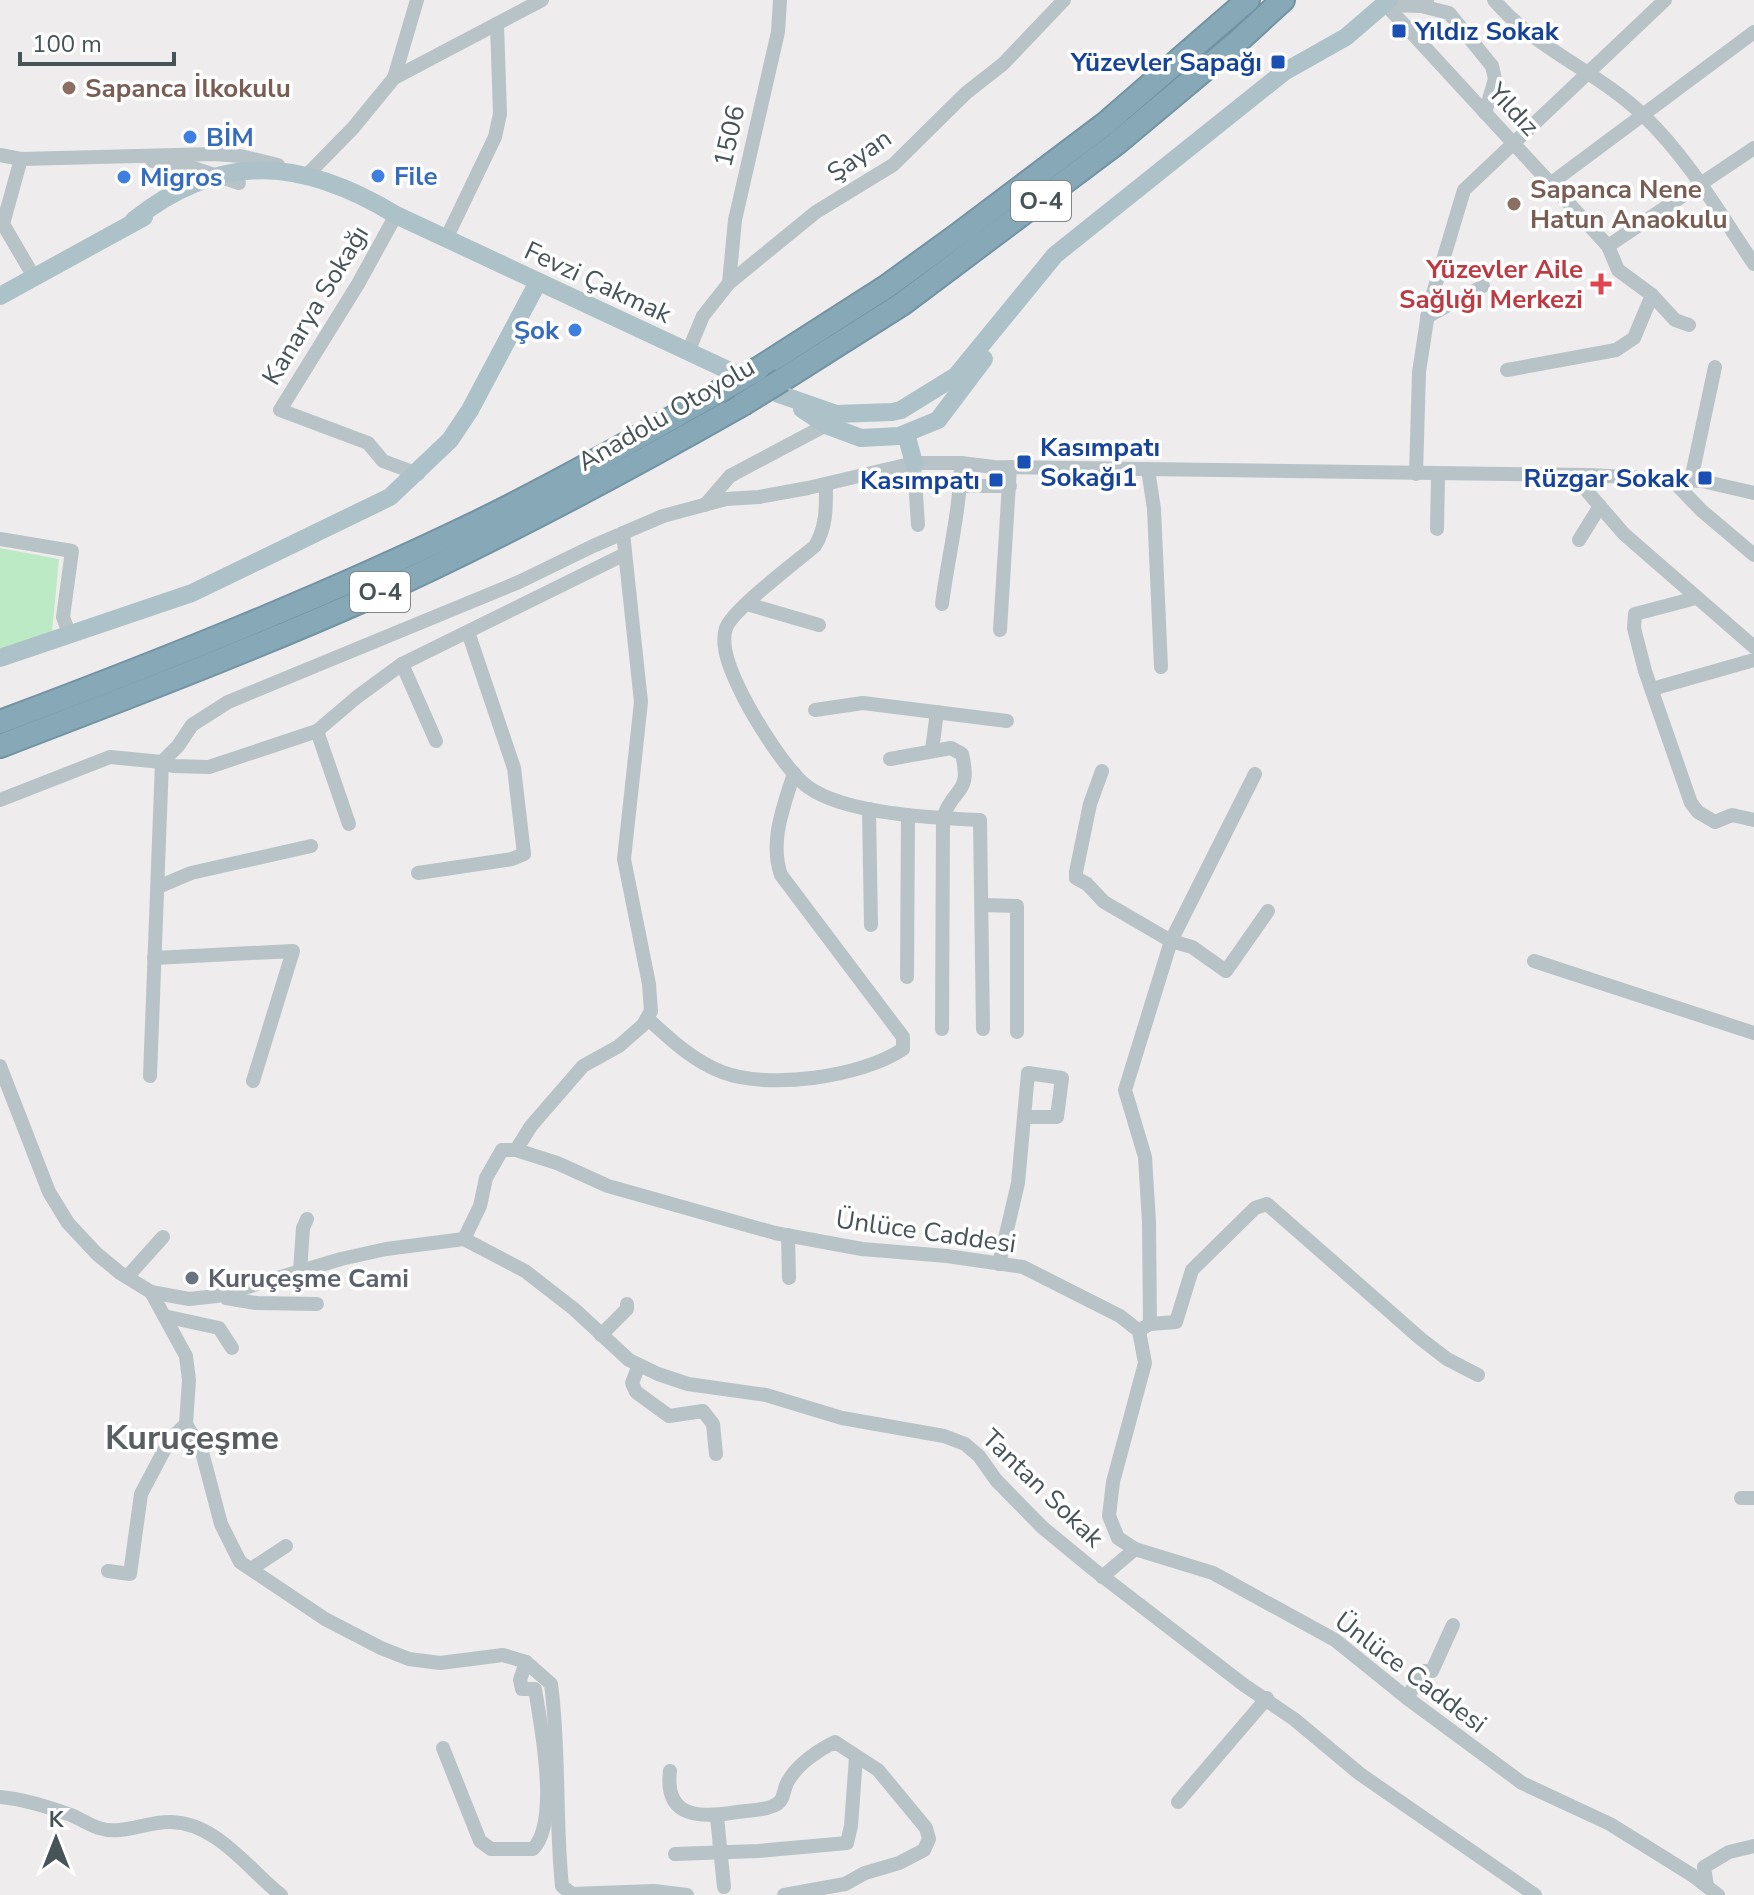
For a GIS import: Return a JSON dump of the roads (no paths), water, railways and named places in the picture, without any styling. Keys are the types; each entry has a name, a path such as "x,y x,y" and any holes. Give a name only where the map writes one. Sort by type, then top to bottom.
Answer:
{"highway":[{"name":"Anadolu Otoyolu","path":"0,722 133,672 359,578 544,489 758,369 886,287 983,216 1105,124 1248,0"},
{"name":"Anadolu Otoyolu","path":"0,746 141,692 367,598 553,509 743,404 781,387 902,304 1118,142 1283,0"}],"main road":[{"path":"885,438 887,422 897,411 956,376 1055,255 1284,72 1346,37 1387,2"},
{"path":"0,296 134,220 247,170 299,173 370,200 396,215"},
{"path":"134,220 178,192 217,183 279,180 396,215"},
{"name":"Fevzi Çakmak","path":"396,215 688,352 781,387"},
{"path":"0,658 192,593 390,497 418,474 450,440 470,410 538,282"},
{"path":"781,387 826,425 861,438 885,438 912,432 938,420 985,358 1024,291"},
{"path":"781,387 836,414 897,411 911,414 914,463"}],"street":[{"path":"0,155 21,159 206,154 240,156 284,166 299,173 353,128 394,78 417,0"},
{"path":"394,78 542,0"},
{"name":"1506","path":"729,283 735,220 778,32 780,0"},
{"name":"Şayan","path":"688,352 703,316 729,283 816,212 893,165 966,93 1003,64 1064,0"},
{"path":"1494,0 1524,29 1644,116 1700,184 1754,264"},
{"path":"1416,474 1419,372 1427,317 1464,190 1665,0"},
{"path":"1387,2 1424,3 1449,13 1492,66 1495,79 1485,113"},
{"name":"Yıldız","path":"1387,2 1608,246 1618,270 1652,295 1675,320 1689,325"},
{"path":"446,239 495,137 500,114 497,24"},
{"path":"1550,184 1754,32"},
{"path":"1608,246 1754,148"},
{"path":"115,157 175,166 217,183 216,162 206,154"},
{"path":"21,159 3,224 34,277"},
{"path":"175,166 182,176 178,192"},
{"name":"Kanarya Sokağı","path":"396,215 358,284 280,410 368,443 383,461 418,474"},
{"path":"1427,317 1483,286"},
{"path":"1507,370 1616,350 1634,338 1652,295"},
{"path":"1691,480 1715,367"},
{"path":"704,505 730,476 826,425"},
{"path":"150,1076 162,762 192,725 228,702 519,582 663,516 726,499 759,497 914,463 1438,475 1573,475 1691,480 1754,493"},
{"path":"914,463 918,525"},
{"path":"942,604 961,486 961,463"},
{"path":"1000,630 1010,467"},
{"path":"1148,469 1154,509 1161,667"},
{"path":"1437,529 1438,475"},
{"path":"1573,475 1624,534 1696,598 1728,621 1754,647"},
{"path":"1672,480 1702,511 1754,555"},
{"path":"826,484 826,517 815,546 747,604 726,627 726,650 734,677 748,705 806,786 869,809 980,820 983,1029"},
{"path":"961,486 1010,486"},
{"path":"1579,540 1600,506"},
{"path":"0,1066 49,1192 68,1223 97,1254 151,1292 189,1299 217,1296 386,1249 464,1239 480,1206 486,1178 502,1150 516,1150 531,1126 583,1066 619,1046 643,1025 651,1011 649,984 624,859 641,702 623,533"},
{"path":"0,539 72,551 63,617 69,633"},
{"path":"0,800 110,757 162,762 173,766 209,767 317,731 402,664 625,554"},
{"path":"1696,598 1635,614 1634,628 1691,803 1698,812 1715,822 1732,815 1754,820"},
{"path":"747,604 819,625"},
{"path":"418,873 512,859 524,854 514,768 468,632"},
{"path":"1652,689 1754,660"},
{"path":"402,664 436,741"},
{"path":"815,710 863,703 1007,721"},
{"path":"932,750 937,712"},
{"path":"317,731 349,824"},
{"path":"890,759 951,748 962,754 967,774 943,818 942,1029"},
{"path":"1102,771 1082,832 1076,878 1087,884 1104,902 1171,941 1192,947 1226,971 1268,911"},
{"path":"647,1018 686,1053 722,1072 741,1077 826,1078 873,1065 903,1049 903,1037 781,875 777,862 778,829 794,773"},
{"path":"1102,1577 1135,1549 1118,1538 1109,1516 1113,1482 1145,1363 1149,1222 1145,1157 1125,1090 1171,941 1255,774"},
{"path":"869,809 871,925"},
{"path":"907,977 908,815"},
{"path":"158,887 191,873 311,846"},
{"path":"983,905 1017,906 1017,1032"},
{"path":"154,958 293,951 253,1081"},
{"path":"1534,961 1754,1033"},
{"path":"999,1264 1018,1183 1025,1117"},
{"name":"Ünlüce Caddesi","path":"516,1150 557,1163 608,1186 708,1216 788,1235 862,1249 947,1256 1023,1267 1145,1327"},
{"path":"1145,1327 1176,1322 1192,1270 1255,1208 1267,1204 1421,1339 1447,1359 1478,1375"},
{"path":"300,1271 303,1228 307,1219"},
{"path":"788,1235 789,1278"},
{"path":"127,1277 163,1237"},
{"name":"Tantan Sokak","path":"464,1239 525,1271 574,1309 629,1360 639,1365 688,1384 766,1395 842,1418 931,1433 965,1444 1042,1527 1102,1577 1232,1676 1267,1698 1360,1774 1535,1895"},
{"path":"151,1292 186,1356 189,1380 186,1424 202,1452 221,1524 240,1562 325,1619 409,1659 440,1663 503,1655 526,1662 551,1684 557,1728 557,1835 562,1886 572,1894 654,1891 687,1895"},
{"path":"217,1296 256,1303 317,1304"},
{"path":"601,1335 627,1309 627,1304"},
{"path":"164,1316 219,1328 232,1348"},
{"path":"639,1365 632,1383 636,1392 669,1416 703,1411"},
{"path":"703,1411 708,1399 708,1386"},
{"path":"703,1411 713,1424 716,1454"},
{"path":"108,1571 130,1574 141,1494 169,1441 186,1424"},
{"path":"251,1569 286,1546"},
{"name":"Ünlüce Caddesi","path":"1135,1549 1213,1573 1335,1640 1522,1783 1610,1824 1709,1892"},
{"path":"1407,1698 1423,1671 1432,1671 1453,1625"},
{"path":"443,1748 480,1841 491,1849 533,1849 540,1842 545,1823 546,1782 535,1689 522,1689 520,1680 526,1662"},
{"path":"1178,1802 1267,1698"},
{"path":"670,1771 670,1791 675,1804 689,1813 717,1817 775,1806 783,1799 787,1783 794,1774 820,1749 835,1742 878,1770 926,1828 929,1839 924,1850 899,1863 865,1873 848,1890 784,1895"},
{"path":"675,1854 847,1843 856,1757"},
{"path":"0,1797 16,1798 73,1816 101,1829 124,1830 143,1824 172,1822 196,1827 221,1841 281,1895"},
{"path":"717,1817 724,1887"},
{"path":"1709,1892 1704,1867 1729,1852 1754,1846"}],"place":[{"name":"Yıldız Sokak","path":"1399,31"},
{"name":"Yüzevler Sapağı","path":"1278,62"},
{"name":"Sapanca İlkokulu","path":"69,88"},
{"name":"BİM","path":"190,137"},
{"name":"File","path":"378,176"},
{"name":"Migros","path":"124,177"},
{"name":"Sapanca Nene Hatun Anaokulu","path":"1514,204"},
{"name":"Yüzevler Aile Sağlığı Merkezi","path":"1601,284"},
{"name":"Şok","path":"575,330"},
{"name":"Kasımpatı Sokağı1","path":"1024,462"},
{"name":"Rüzgar Sokak","path":"1705,478"},
{"name":"Kasımpatı","path":"996,480"},
{"name":"Kuruçeşme Cami","path":"192,1278"}],"district":[{"name":"Kuruçeşme","path":"192,1437"}]}
